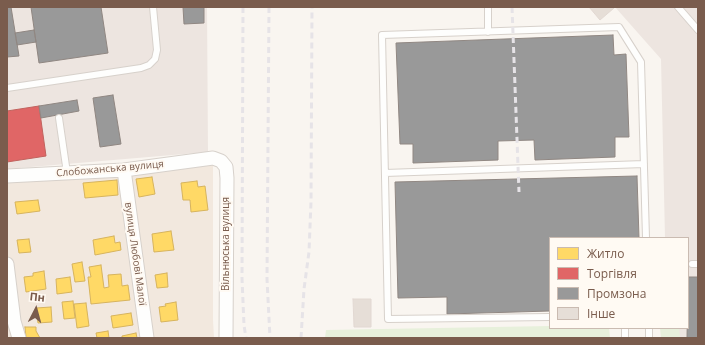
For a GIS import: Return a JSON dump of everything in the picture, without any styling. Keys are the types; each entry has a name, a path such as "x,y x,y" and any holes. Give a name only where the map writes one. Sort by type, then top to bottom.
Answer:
{"street":[{"name":"Слобожанська вулиця","path":"7,176 124,170 213,158"},
{"name":"Вільнюська вулиця","path":"213,158 221,161 226,166 227,178 226,338"},
{"name":"вулиця Любові Малої","path":"124,170 147,338"},
{"path":"7,264 9,291 14,321 19,338"}],"lane":[{"path":"7,88 140,68 149,65 155,59 156,50 152,7"},
{"path":"488,7 488,32"},
{"path":"678,7 698,30"},
{"path":"549,317 388,319 382,35 619,27 641,62 646,237"},
{"path":"59,118 67,173"},
{"path":"385,173 644,164"}],"shaded area":[{"path":"7,7 207,7 208,152 7,169"},
{"path":"615,7 698,7 698,338 667,338 667,329 689,329 689,237 665,237 661,59"},
{"path":"213,163 214,338 7,338 7,181"}],"green space":[{"path":"549,326 549,329 609,329 610,338 325,338 326,330"},
{"path":"660,329 679,329 680,338 661,338"}],"building: Житло":[{"path":"152,177 155,194 139,197 136,179"},
{"path":"117,180 118,195 85,198 83,183"},
{"path":"197,181 198,187 205,186 208,210 191,212 190,200 183,200 181,183"},
{"path":"38,200 40,211 17,214 15,202"},
{"path":"171,231 174,250 154,252 152,234"},
{"path":"114,236 115,243 120,242 121,250 95,255 93,240"},
{"path":"29,239 31,252 19,253 17,240"},
{"path":"82,262 85,281 75,282 72,264"},
{"path":"101,265 104,288 109,287 108,275 121,274 122,286 128,285 130,300 91,304 88,277 91,277 89,267"},
{"path":"44,271 46,289 26,292 24,277 33,276 33,273"},
{"path":"167,273 168,287 157,288 155,275"},
{"path":"70,277 72,292 57,294 56,279"},
{"path":"73,301 75,318 64,319 62,302"},
{"path":"176,302 178,320 161,322 159,307"},
{"path":"86,303 89,326 77,328 74,304"},
{"path":"51,307 52,322 38,323 36,308"},
{"path":"131,313 133,325 113,328 111,316"},
{"path":"25,327 36,327 36,331 40,338 26,338"},
{"path":"108,331 109,338 97,338 96,333"},
{"path":"136,333 137,338 122,338 122,336"}],"building: Торгівля":[{"path":"39,106 46,156 7,162 7,111"}],"building: Промзона":[{"path":"7,7 11,7 19,56 7,57"},
{"path":"31,7 101,7 108,53 39,63"},
{"path":"183,7 204,7 204,23 184,24"},
{"path":"34,30 36,42 17,45 15,33"},
{"path":"613,35 614,55 626,54 629,137 615,137 615,157 535,160 534,140 498,141 498,160 413,163 413,144 400,144 396,43"},
{"path":"113,95 121,144 100,147 93,98"},
{"path":"77,100 79,111 41,118 39,106"},
{"path":"637,176 639,237 549,237 549,311 447,314 447,297 398,298 395,182"},
{"path":"689,277 698,277 698,338 687,338 687,329 689,329"}],"building: Інше":[{"path":"589,7 613,7 614,8 600,20"},
{"path":"353,299 371,299 371,327 354,327"}],"railway":[{"path":"243,7 242,278 246,338"},
{"path":"269,7 267,279 270,338"},
{"path":"301,338 304,289 309,252 311,202 312,7"},
{"path":"512,7 519,192"}]}
